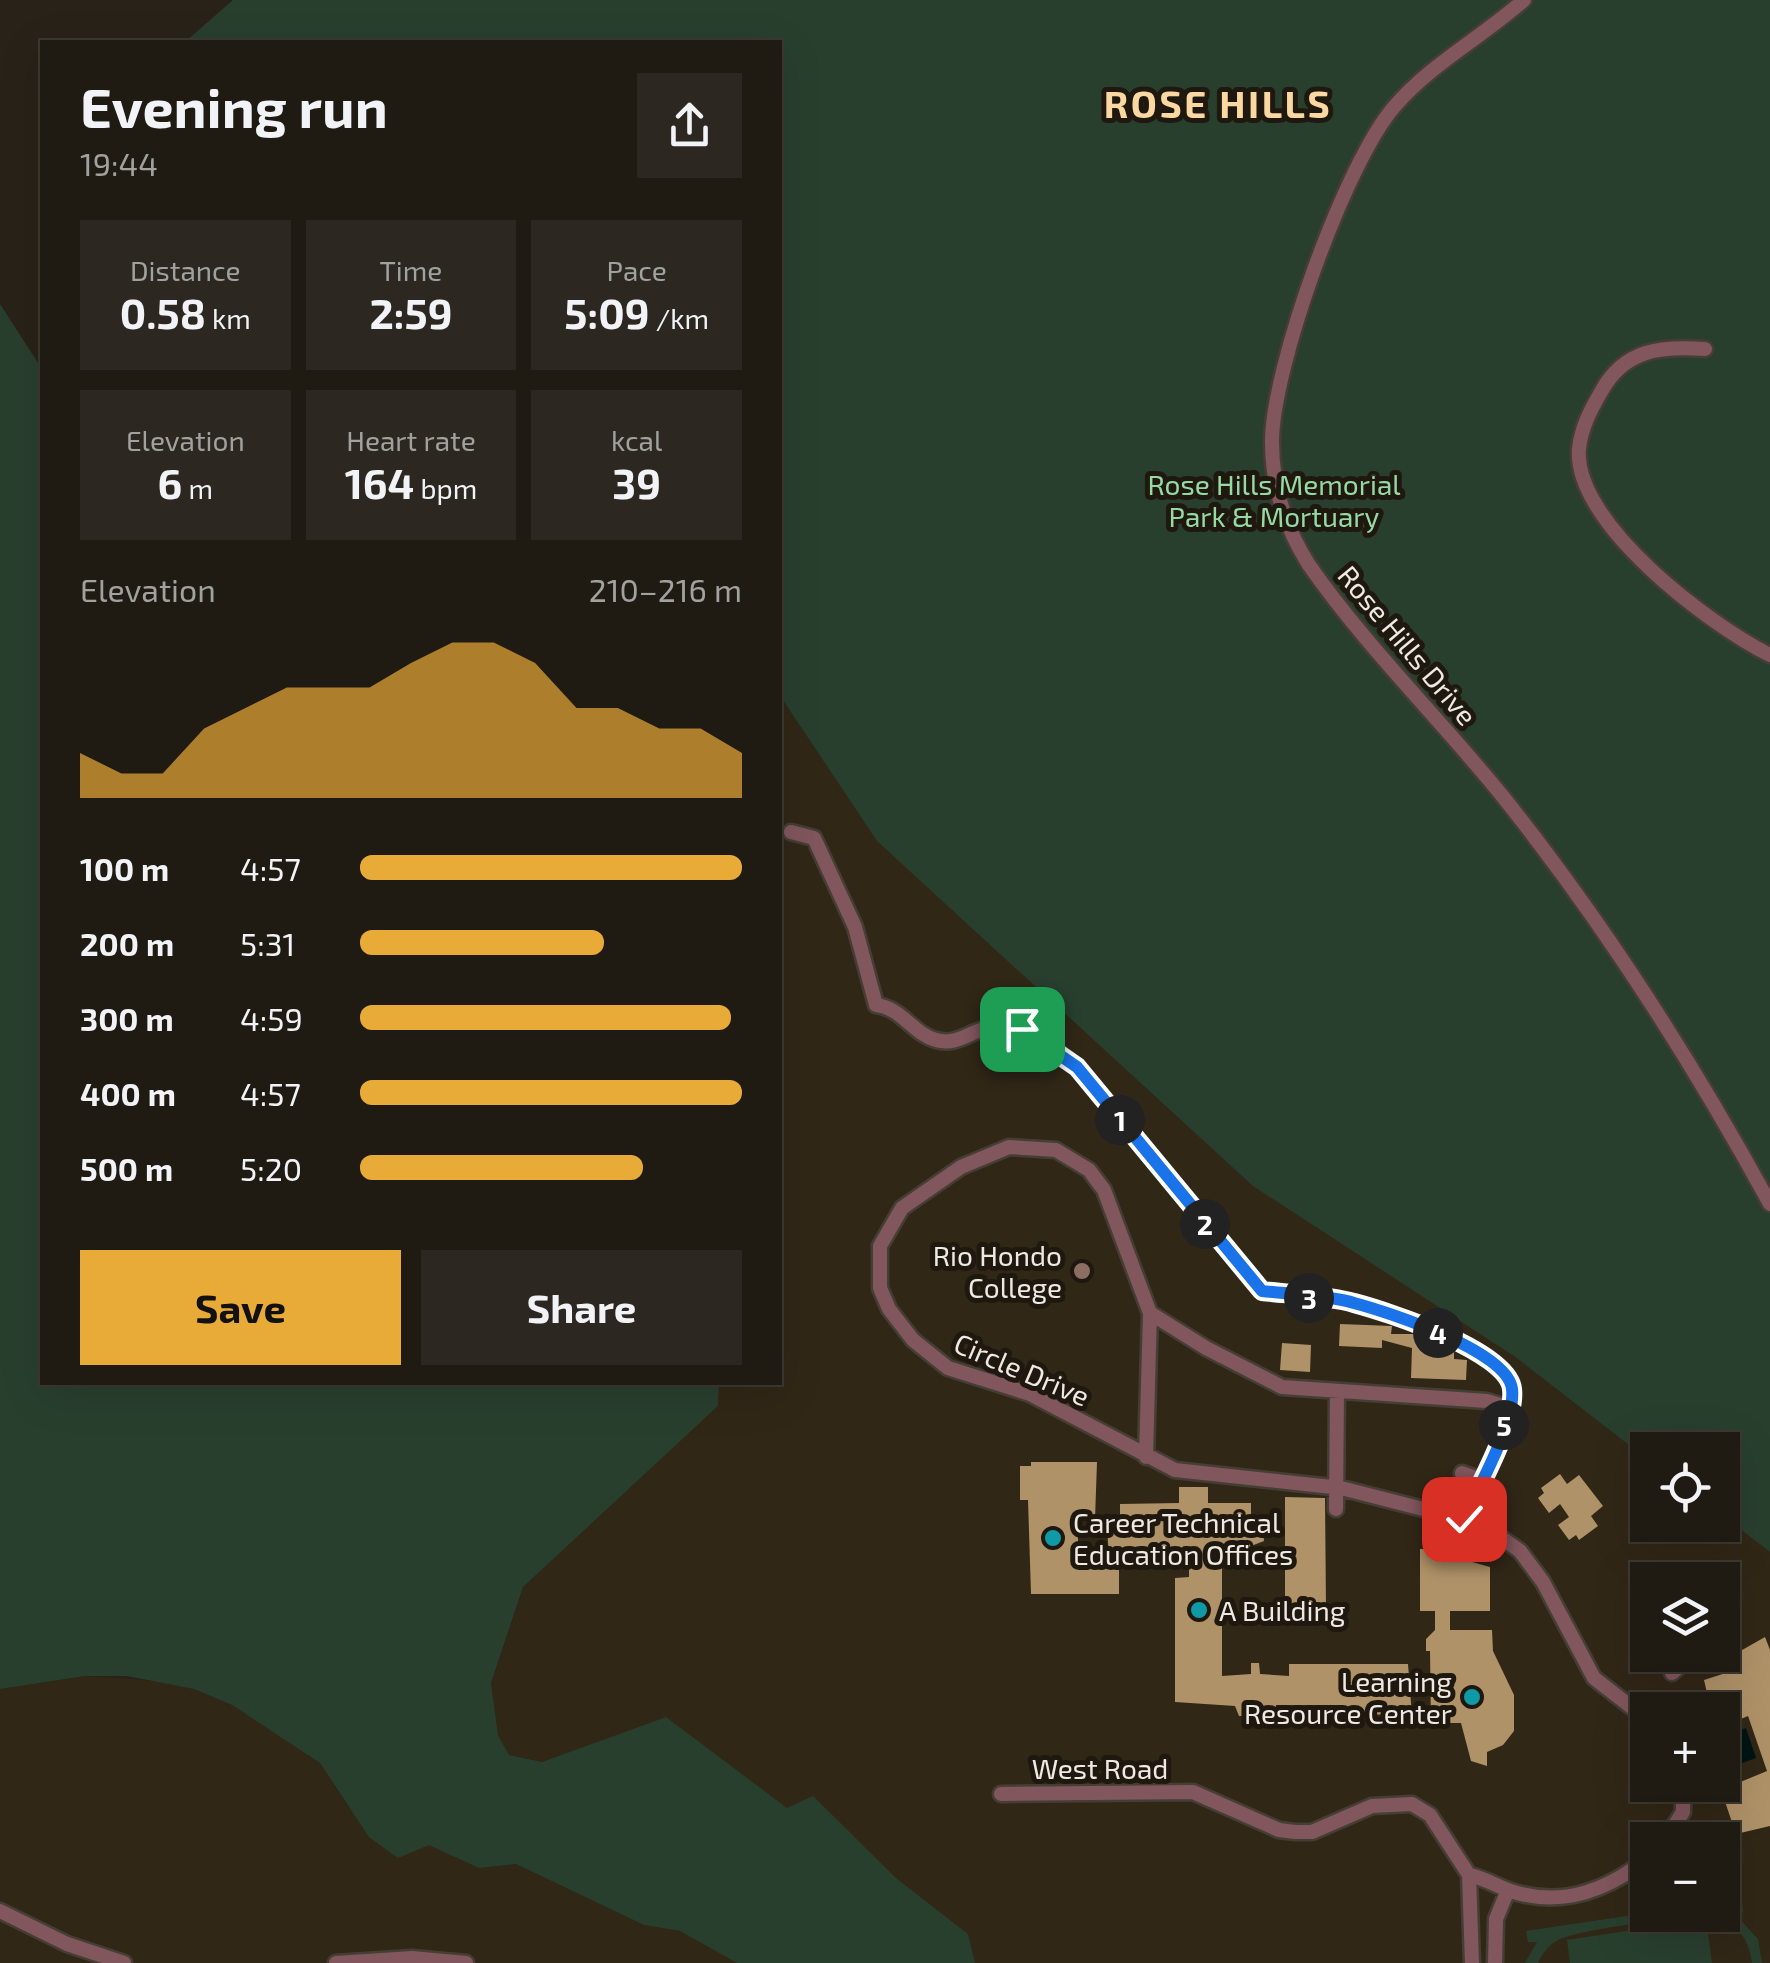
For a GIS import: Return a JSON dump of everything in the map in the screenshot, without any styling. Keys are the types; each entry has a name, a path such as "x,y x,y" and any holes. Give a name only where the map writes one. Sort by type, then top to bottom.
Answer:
{"street":[{"name":"Rose Hills Drive","path":"1524,0 1453,51 1410,90 1392,110 1353,172 1278,391 1272,430 1275,484 1286,522 1309,565 1502,796 1584,903 1679,1043 1770,1204"},
{"path":"1705,349 1661,346 1634,356 1610,374 1587,418 1579,451 1586,490 1656,572 1711,622 1770,655"},
{"path":"791,832 814,838 828,860 854,927 876,1005 892,1009 930,1039 954,1041 1012,1024 1047,1043 1086,1078 1262,1291 1353,1302 1466,1346 1505,1372 1512,1384 1507,1420 1464,1519"},
{"name":"Circle Drive","path":"1150,1313 1104,1190 1089,1170 1056,1150 1010,1147 960,1167 902,1208 880,1246 880,1288 889,1309 933,1358 968,1376 1030,1394 1175,1470 1278,1476 1482,1524 1520,1551 1543,1582 1594,1678 1630,1706"},
{"path":"1146,1458 1150,1313 1282,1387 1487,1401 1500,1405 1507,1420"},
{"path":"1336,1510 1337,1392"},
{"path":"1462,1473 1481,1480"},
{"name":"West Road","path":"1001,1794 1193,1792 1279,1830 1296,1832 1312,1832 1372,1806 1412,1804 1430,1814 1469,1875"},
{"path":"1472,1963 1469,1875 1508,1890 1558,1898 1584,1894 1630,1868"},
{"path":"1490,1883 1496,1919 1495,1959"},
{"path":"1496,1919 1508,1890"},
{"path":"0,1911 67,1944 124,1963"},
{"path":"336,1963 412,1958 466,1963"}],"shaded area":[{"name":"Rio Hondo College","path":"783,701 877,841 1630,1446 1630,1542 1740,1542 1740,1529 1770,1552 1770,1963 975,1963 968,1934 896,1878 787,1809 666,1717 542,1762 509,1755 498,1735 491,1683 523,1587 718,1406 719,1385 782,1385"},
{"path":"85,1676 159,1681 194,1689 232,1705 320,1763 349,1808 419,1848 429,1844 479,1868 516,1864 644,1925 680,1931 737,1963 0,1963 0,1689"},
{"path":"1746,1728 1756,1758 1740,1764 1740,1730"}],"green space":[{"name":"Rose Hills Memorial Park & Mortuary","path":"233,0 1770,0 1770,1552 1740,1529 1740,1432 1630,1432 1630,1446 1514,1356 1253,1186 877,841 784,702 782,706 782,40 187,40"},
{"path":"0,304 40,366 40,1385 719,1385 718,1406 523,1587 491,1683 498,1735 509,1755 542,1762 666,1717 787,1808 813,1796 896,1878 968,1934 975,1963 737,1963 680,1931 644,1925 516,1864 479,1868 429,1845 398,1858 369,1837 320,1763 232,1705 194,1689 127,1676 85,1676 0,1689"},
{"path":"1630,1916 1630,1925 1558,1940 1538,1963 1525,1963 1537,1942 1528,1942 1526,1931"},
{"path":"1740,1919 1758,1939 1762,1963 1752,1963 1747,1943 1739,1932"},
{"path":"1630,1930 1708,1932 1712,1963 1570,1963 1567,1940"}],"building":[{"path":"1340,1324 1392,1326 1391,1334 1415,1334 1440,1345 1454,1352 1454,1359 1467,1360 1466,1380 1411,1378 1412,1348 1382,1340 1382,1348 1339,1346"},
{"path":"1282,1343 1311,1345 1310,1372 1280,1370"},
{"path":"1031,1462 1097,1462 1095,1519 1078,1519 1078,1557 1109,1557 1107,1527 1120,1522 1120,1504 1179,1503 1179,1487 1208,1487 1208,1503 1251,1503 1251,1524 1263,1528 1264,1541 1251,1546 1251,1562 1222,1562 1222,1676 1251,1674 1251,1663 1259,1663 1260,1674 1289,1676 1289,1664 1408,1664 1412,1716 1342,1713 1342,1705 1276,1705 1276,1714 1271,1716 1239,1716 1235,1706 1175,1702 1175,1578 1189,1577 1189,1562 1119,1561 1119,1594 1031,1594 1028,1500 1020,1500 1020,1466 1031,1466"},
{"path":"1560,1474 1567,1484 1579,1475 1603,1506 1591,1516 1598,1526 1579,1540 1576,1535 1569,1540 1558,1525 1569,1517 1560,1504 1549,1513 1538,1498 1544,1493 1541,1488"},
{"path":"1285,1497 1325,1498 1326,1607 1317,1619 1307,1617 1300,1608 1285,1607"},
{"name":"Learning Resource Center","path":"1420,1549 1472,1549 1472,1562 1490,1567 1490,1611 1450,1611 1450,1630 1492,1630 1493,1651 1514,1695 1514,1731 1503,1745 1487,1752 1487,1766 1471,1761 1461,1723 1431,1723 1430,1651 1426,1651 1426,1639 1435,1630 1435,1611 1420,1611"},
{"path":"1765,1637 1770,1650 1770,1826 1740,1833 1740,1822 1732,1822 1725,1802 1740,1802 1740,1782 1767,1771 1748,1716 1740,1719 1740,1692 1707,1692 1704,1680 1740,1672 1740,1651"}],"place":[{"name":"Rio Hondo College","path":"1082,1271"},
{"name":"Career Technical Education Offices","path":"1053,1538"},
{"name":"A Building","path":"1199,1610"},
{"name":"Learning Resource Center","path":"1472,1697"}],"district":[{"name":"ROSE HILLS","path":"1218,103"}],"route":[{"path":"1022,1029 1077,1067 1262,1291 1353,1302 1447,1336 1505,1372 1512,1384 1510,1408 1464,1519"}]}
